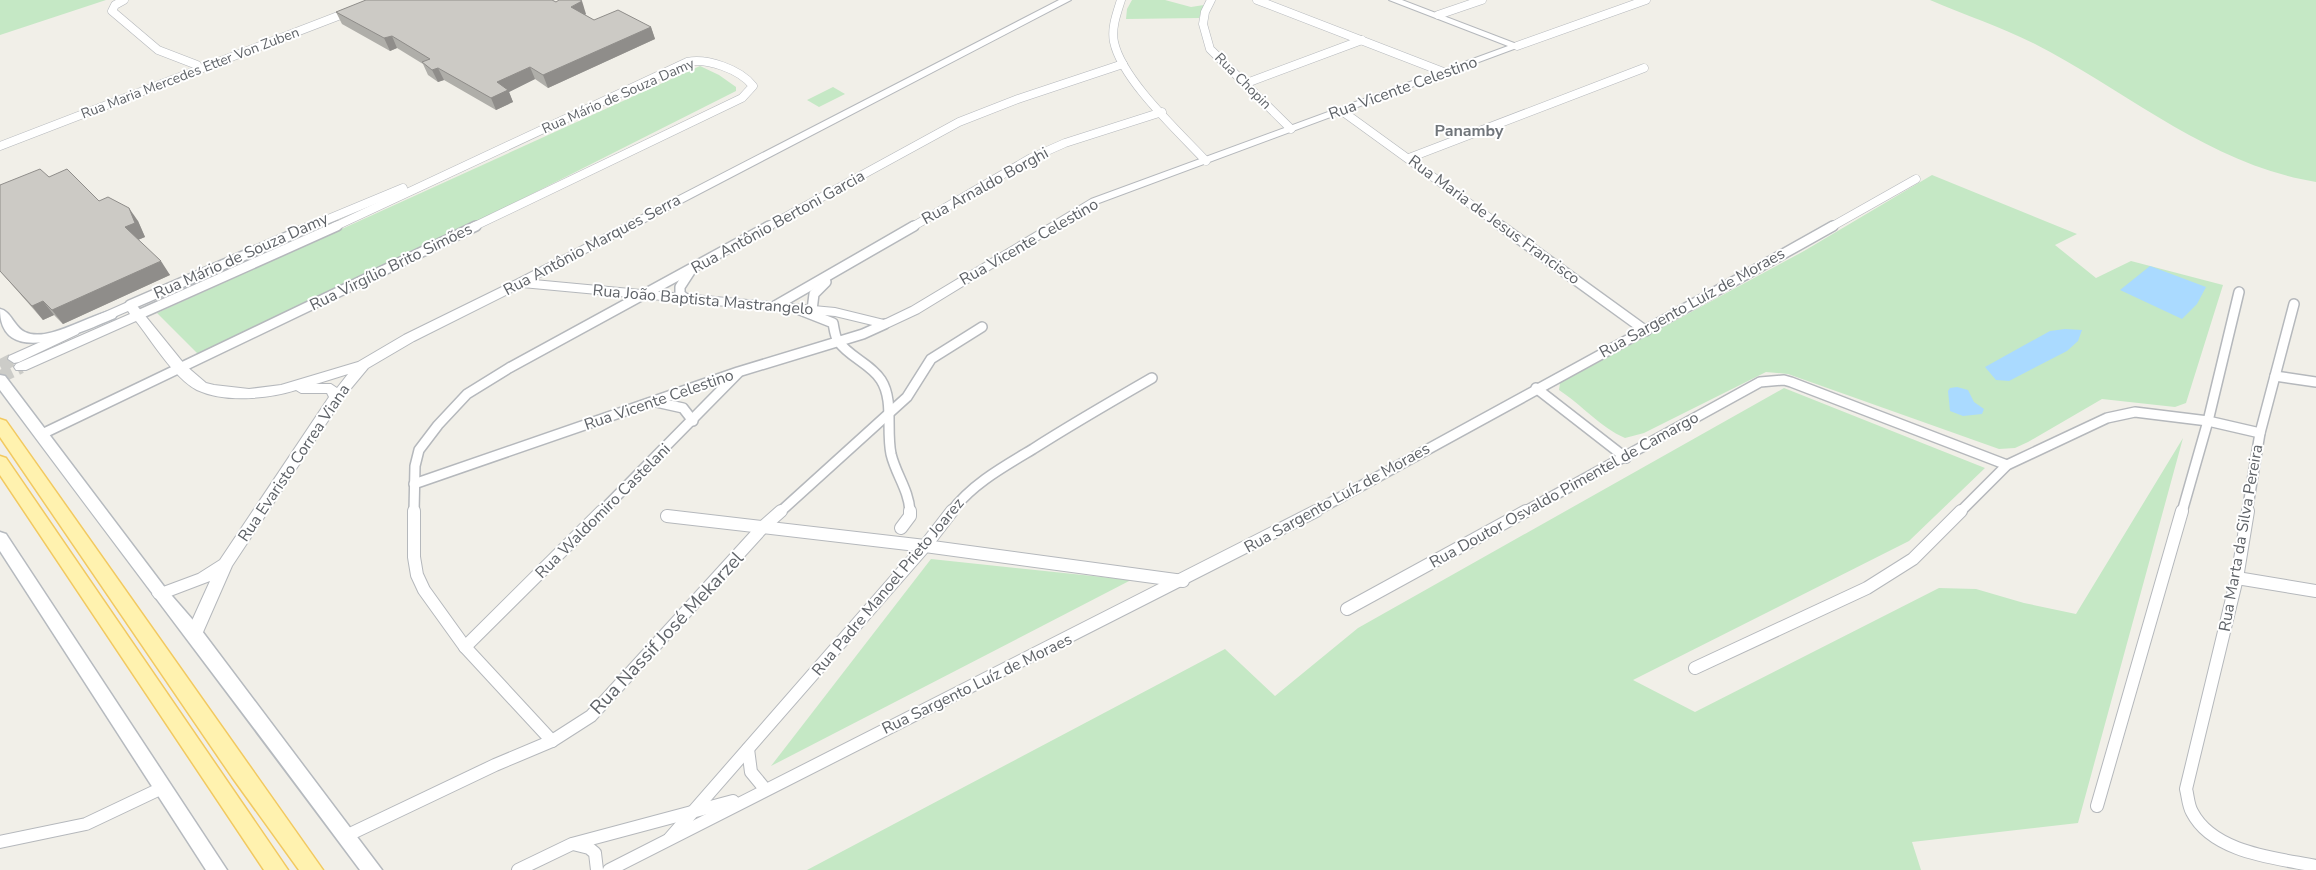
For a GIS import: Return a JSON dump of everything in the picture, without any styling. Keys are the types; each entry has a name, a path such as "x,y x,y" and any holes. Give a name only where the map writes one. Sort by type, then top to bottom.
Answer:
{"main road":[{"path":"0,313 11,328 21,336 30,339 53,336 110,315"},
{"path":"0,380 160,594 194,634 348,835 372,870"},
{"path":"0,425 239,770 312,870"},
{"path":"0,462 276,870"},
{"path":"0,538 217,870"}],"street":[{"path":"124,0 112,8 112,11 158,50 197,65"},
{"name":"Rua Antônio Marques Serra","path":"134,310 180,368 201,386 214,390 249,394 291,388 363,365 409,338 520,283 725,175 1066,0"},
{"path":"1121,0 1113,31 1114,44 1123,64 1162,112 1206,161"},
{"name":"Rua Chopin","path":"1211,0 1202,21 1210,48 1291,129"},
{"path":"1257,0 1446,73"},
{"path":"1394,0 1517,46"},
{"path":"1438,15 1482,0"},
{"name":"Rua Vicente Celestino","path":"414,484 738,372 838,341 885,324 915,310 1096,202 1646,0"},
{"name":"Rua Maria Mercedes Etter Von Zuben","path":"0,139 359,5 0,146"},
{"path":"1244,84 1362,40"},
{"name":"Rua Mário de Souza Damy","path":"471,162 351,208 196,277 134,310 18,363 110,315 134,310 229,274 359,216 687,62 704,59 712,60"},
{"name":"Rua Virgílio Brito Simões","path":"40,435 742,98 752,90 751,83 712,60"},
{"name":"Rua Antônio Bertoni Garcia","path":"552,741 465,647 437,611 417,575 414,557 415,466 419,450 438,425 467,394 509,368 959,122 1018,99 1123,64"},
{"path":"1409,158 1644,68"},
{"name":"Rua Maria de Jesus Francisco","path":"1342,111 1646,331"},
{"name":"Rua Arnaldo Borghi","path":"775,306 1031,158 1065,143 1162,112"},
{"name":"Rua Sargento Luíz de Moraes","path":"609,870 664,844 764,789 1282,530 1536,388 1646,331 1709,293 1916,179"},
{"name":"Rua Arnaldo Borghi","path":"806,310 816,290 844,267"},
{"path":"686,299 680,294 680,287 691,269"},
{"path":"196,277 229,274"},
{"name":"Rua João Baptista Mastrangelo","path":"520,283 775,306 853,315 885,324"},
{"path":"2097,804 2208,421 2239,292"},
{"name":"Rua Marta da Silva Pereira","path":"2294,304 2260,433 2237,578 2186,789 2192,812 2204,827 2223,842 2259,854 2316,866"},
{"path":"806,310 833,323 838,341 880,378 889,395 887,414 891,454 899,478 909,497 910,516 901,528"},
{"name":"Rua Nassif José Mekarzel","path":"348,835 495,765 552,741 591,716 764,526 915,387 931,359 982,327"},
{"name":"Rua Evaristo Correa Viana","path":"194,634 226,563 336,397 363,365"},
{"name":"Rua Waldomiro Castelani","path":"465,647 693,421 738,372"},
{"path":"2275,376 2316,382"},
{"name":"Rua Padre Manoel Prieto Joarez","path":"664,844 925,546 961,499 985,479 1084,417 1152,378"},
{"name":"Rua Doutor Osvaldo Pimentel de Camargo","path":"1347,608 1626,458 1760,382 1784,380 2007,465"},
{"path":"291,388 331,389 336,397"},
{"path":"1536,388 1626,458"},
{"path":"653,402 678,405 690,414 693,421"},
{"path":"1694,668 1867,588 1913,559 2007,465 2107,418 2135,412 2208,421 2260,433"},
{"path":"667,516 925,546 1183,581"},
{"name":"Rua Evaristo Correa Viana","path":"160,594 203,578 226,563"},
{"path":"2237,578 2316,591"},
{"path":"748,749 750,770 753,778 764,789"},
{"path":"0,842 86,824 162,788"},
{"name":"Rua Sargento Luíz de Moraes","path":"518,870 572,844 748,798"},
{"path":"572,844 589,848 595,853 597,870"}],"green space":[{"path":"0,0 106,0 0,35"},
{"path":"1132,0 1165,0 1191,7 1204,5 1199,18 1126,19 1127,9"},
{"path":"1930,0 2316,0 2316,182 2277,173 2240,160 2170,124 2035,44"},
{"path":"700,66 719,75 736,87 736,91 506,207 198,354 157,313"},
{"path":"833,87 845,94 819,107 807,100"},
{"path":"1932,175 2077,234 2055,245 2096,278 2131,261 2223,285 2186,403 2175,407 2102,399 2028,442 2015,448 1999,449 1788,374 1766,372 1644,433 1625,438 1607,428 1559,390 1560,383 1804,251"},
{"path":"1784,388 1985,468 1909,541 1633,680 1695,712 1939,588 1976,589 2024,603 2076,614 2183,438 2078,823 1912,842 1921,870 807,870 1225,649 1275,696 1358,628"},
{"path":"931,559 1131,580 771,766"}],"water":[{"path":"2150,266 2206,287 2197,304 2182,319 2120,290"},
{"path":"2065,329 2082,330 2078,341 2067,351 2009,381 1996,380 1985,367 2050,331"},
{"path":"1957,387 1968,390 1974,402 1984,409 1982,414 1963,416 1950,411 1948,391 1950,388"}],"building":[{"path":"366,0 552,0 556,2 559,0 580,0 582,1 571,7 594,20 618,10 651,27 543,75 530,67 497,82 508,90 491,98 438,68 432,70 422,62 430,59 392,36 384,38 336,12"},
{"path":"40,169 49,177 67,169 99,201 108,197 129,208 135,223 125,227 161,261 52,310 43,301 32,306 0,271 0,185"}],"tunnel":[{"path":"0,366 14,359"},
{"path":"0,377 21,367"}],"district":[{"name":"Panamby","path":"1469,131"}]}
